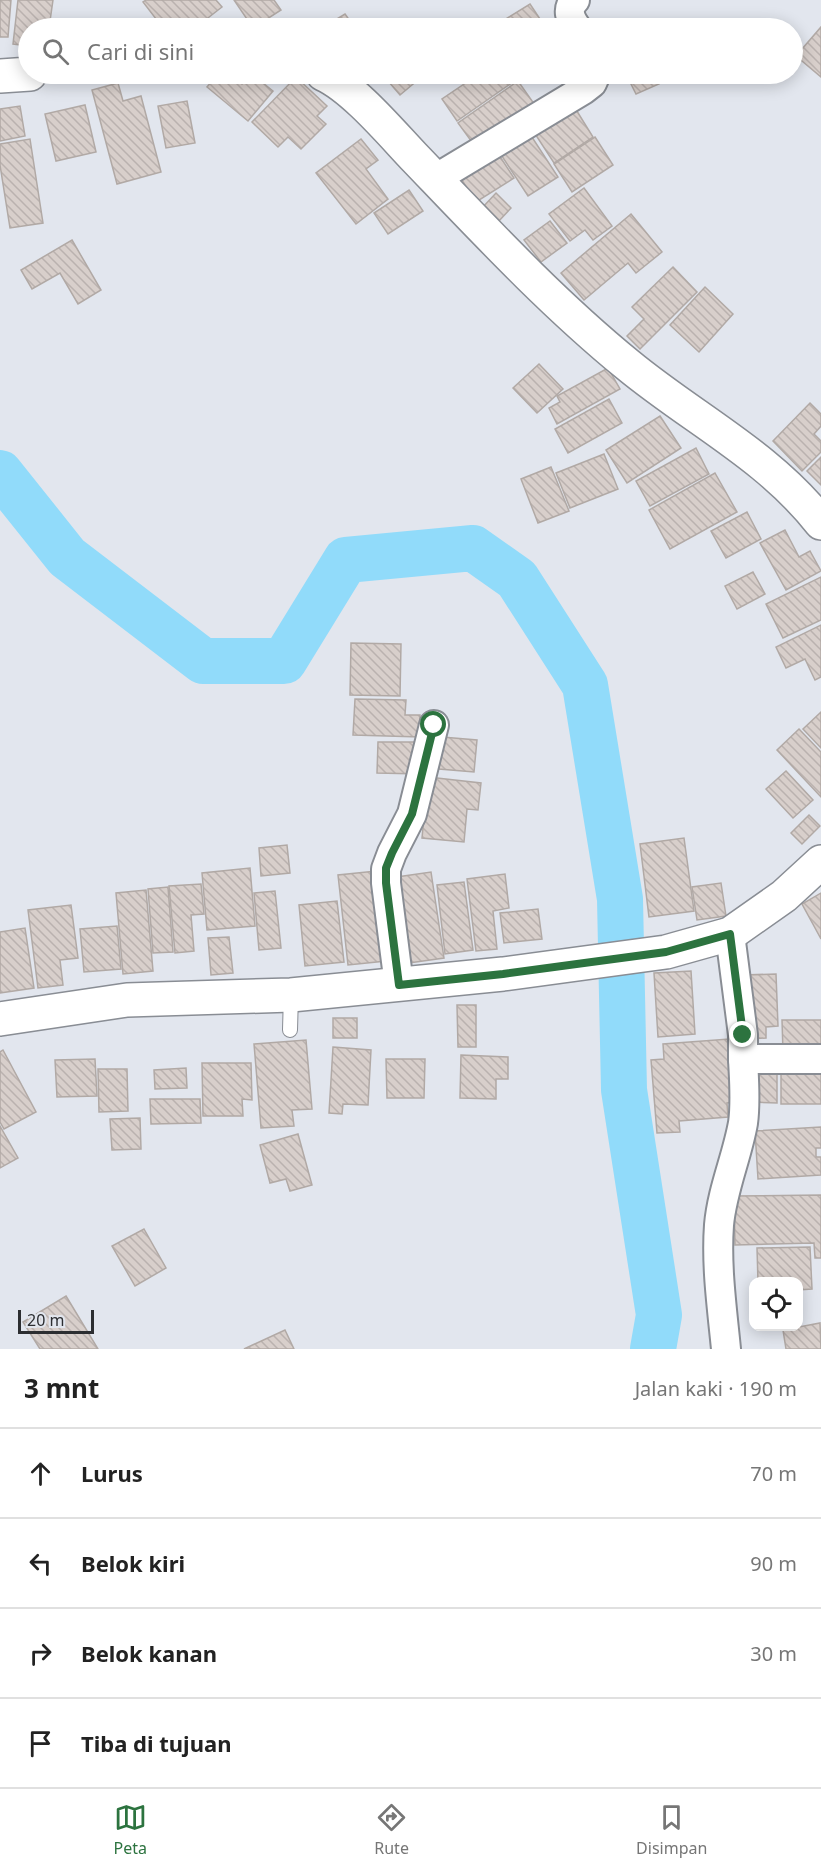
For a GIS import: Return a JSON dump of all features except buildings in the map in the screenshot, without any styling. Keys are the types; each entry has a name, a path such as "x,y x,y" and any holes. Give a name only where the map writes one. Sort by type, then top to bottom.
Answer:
{"street":[{"path":"572,18 569,13 570,4 575,0"},
{"path":"0,76 18,75"},
{"path":"339,84 367,108 527,273 594,338 639,375 733,440 784,482 821,523"},
{"path":"435,179 591,84"},
{"path":"399,985 386,868 412,814 434,725"},
{"path":"0,1019 127,1000 291,994 399,985 503,974 666,952 730,934 784,896 821,862"},
{"path":"726,1349 718,1267 719,1225 727,1180 742,1123 744,1100 743,1035 730,934"},
{"path":"743,1059 821,1059"}],"lane":[{"path":"290,1030 291,994"}],"waterway":[{"path":"0,473 67,557 203,661 284,661 346,560 473,548 517,579 585,685 620,899 624,1090 659,1315 653,1349"}],"route":[{"path":"434,725 412,814 386,868 399,985 503,974 666,952 730,934 743,1035"}]}
